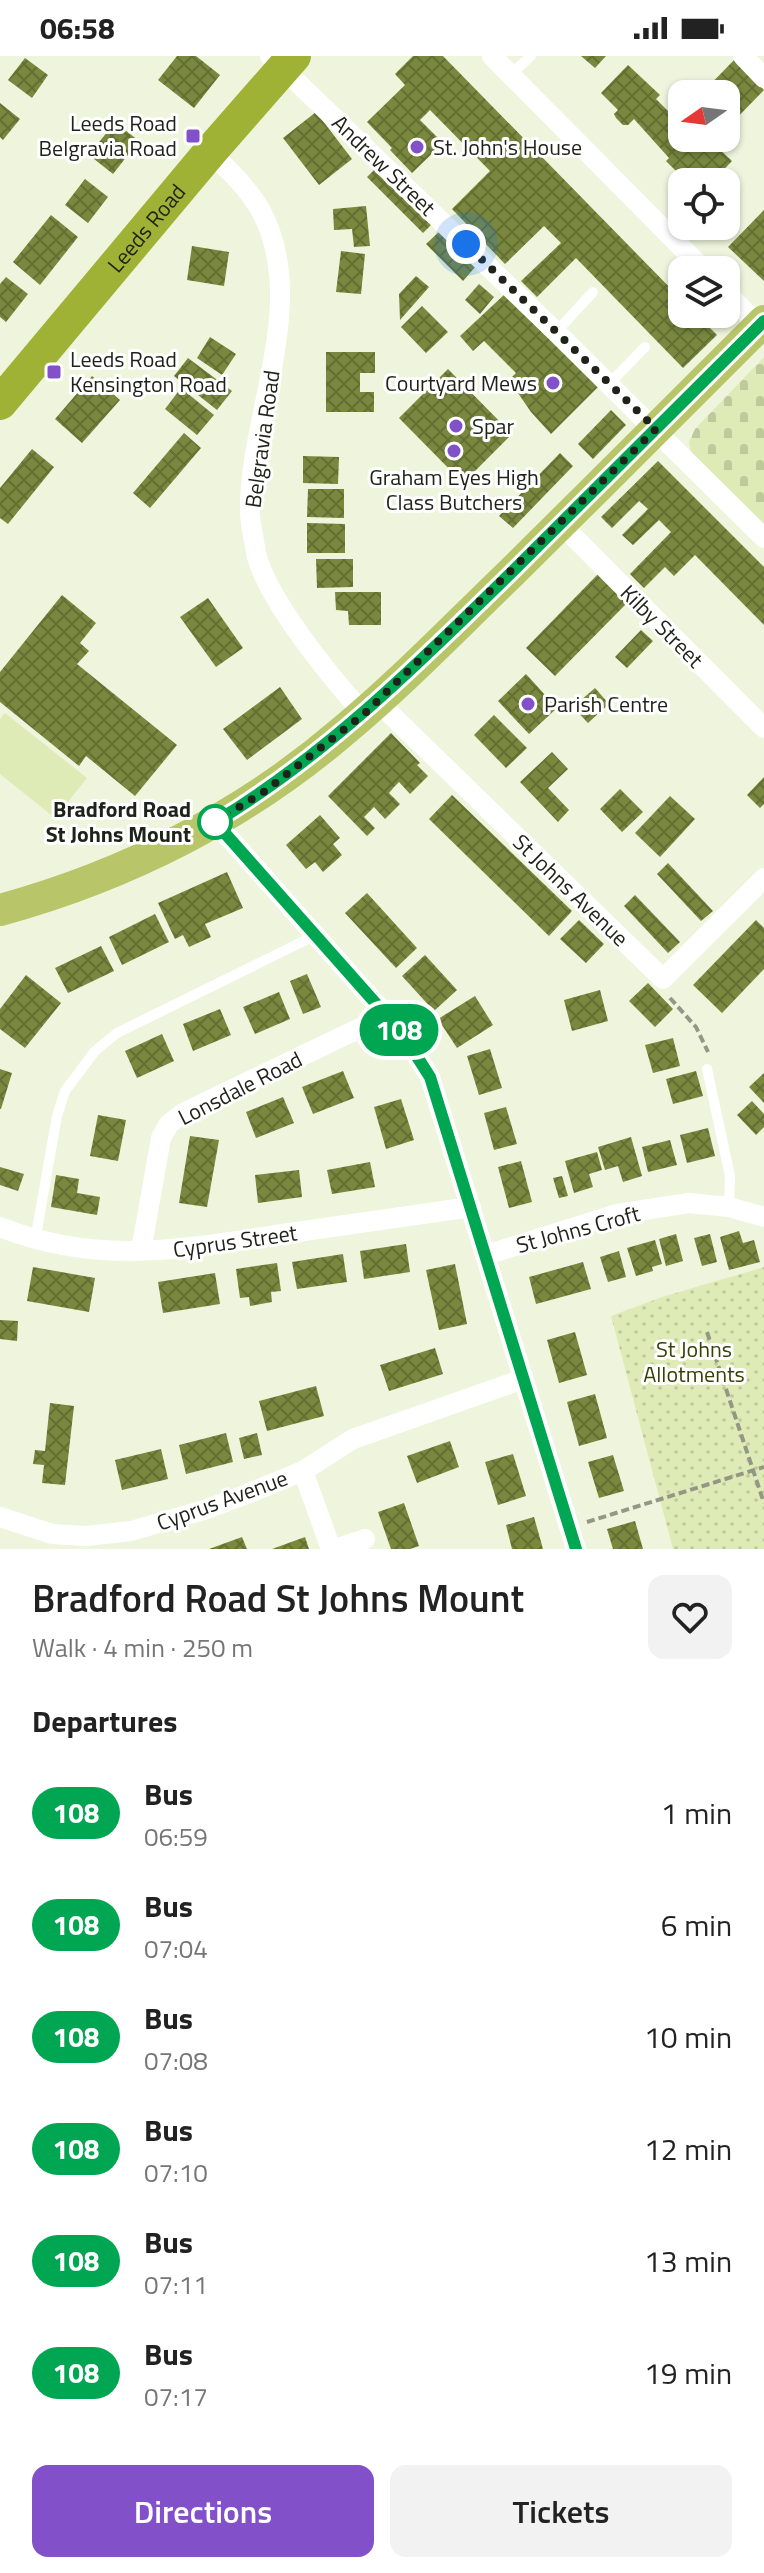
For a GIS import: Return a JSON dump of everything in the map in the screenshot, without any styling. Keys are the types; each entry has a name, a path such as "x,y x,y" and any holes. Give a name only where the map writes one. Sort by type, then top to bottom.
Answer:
{"highway":[{"name":"Leeds Road","path":"0,403 283,60"}],"main road":[{"path":"0,910 123,867 215,822 265,791 370,708 762,324"}],"street":[{"path":"492,56 690,256"},
{"path":"743,56 764,78"},
{"name":"Andrew Street","path":"283,60 764,538"},
{"name":"Belgravia Road","path":"210,152 238,179 261,211 272,238 279,278 273,366 254,467 250,512 257,557 302,637 370,708"},
{"path":"740,304 762,324"},
{"name":"Kilby Street","path":"561,524 764,728"},
{"name":"St Johns Avenue","path":"370,708 663,979"},
{"path":"215,822 415,1050 430,1077 576,1549"},
{"path":"663,979 764,878"},
{"name":"Lonsdale Road","path":"141,1251 161,1138 169,1124 183,1113 385,1016"},
{"name":"St Johns Croft","path":"486,1255 617,1214 689,1203 729,1207 764,1217"},
{"name":"Cyprus Street","path":"0,1227 35,1241 87,1250 171,1251 471,1207"},
{"name":"Cyprus Avenue","path":"0,1517 52,1534 128,1540 303,1471 353,1439 523,1379"},
{"name":"Cyprus Avenue","path":"303,1471 333,1549 365,1539"}],"lane":[{"path":"510,75 531,56"},
{"path":"556,332 593,292"},
{"path":"609,384 645,347"},
{"path":"35,1241 57,1116 65,1091 95,1051 117,1033 314,936"},
{"path":"707,1069 730,1176 729,1207"}],"path":[{"path":"663,979 662,988 696,1027 712,1060 707,1069"},
{"path":"707,1332 764,1503"},
{"path":"569,1527 764,1467"}],"green space":[{"path":"764,357 764,524 691,452 689,442 695,429"},
{"path":"5,713 87,778 55,818 0,774 0,719"},
{"name":"St Johns Allotments","path":"764,1267 764,1549 673,1549 611,1316 662,1297"}],"building":[{"path":"177,56 196,56 220,75 194,108 158,80"},
{"path":"413,56 443,56 668,286 668,328 710,328 717,335 683,368 576,258 537,297 521,281 561,243 544,226 505,264 452,209 490,171 430,110 420,120 443,143 412,173 367,122 405,85 395,74"},
{"path":"581,56 606,56 595,68"},
{"path":"25,58 48,75 32,98 8,80"},
{"path":"734,60 764,90 740,115 740,80 715,80"},
{"path":"628,65 660,95 656,99 668,111 668,152 722,152 732,161 725,168 673,168 666,161 669,158 634,119 623,125 616,118 614,114 618,110 601,93"},
{"path":"0,103 20,119 3,140 0,137"},
{"path":"316,112 352,159 319,185 283,138"},
{"path":"115,122 139,141 113,174 89,155"},
{"path":"379,165 435,221 423,233 367,177"},
{"path":"85,179 108,197 88,223 65,205"},
{"path":"366,206 370,246 354,247 352,229 334,230 333,209"},
{"path":"764,210 764,281 728,247 735,240 740,240 740,235"},
{"path":"51,215 78,237 40,285 13,262"},
{"path":"441,230 476,266 463,281 426,244"},
{"path":"192,246 229,252 224,286 187,280"},
{"path":"341,251 365,254 361,294 336,292"},
{"path":"416,276 429,287 400,320 399,294"},
{"path":"6,277 28,294 6,322 0,317 0,284"},
{"path":"479,284 494,297 480,314 465,300"},
{"name":"Courtyard Mews","path":"506,293 598,387 551,434 509,380 516,373 484,341 473,351 460,336"},
{"path":"422,306 448,332 426,353 401,327"},
{"path":"210,337 236,354 222,375 197,358"},
{"path":"326,352 375,352 375,373 360,373 360,392 374,392 374,412 326,412"},
{"path":"188,358 232,391 217,410 174,376"},
{"name":"Spar","path":"448,369 512,434 463,483 399,418"},
{"path":"92,376 120,400 82,443 55,419"},
{"path":"181,388 214,415 197,435 165,409"},
{"path":"611,410 626,425 593,459 578,444"},
{"path":"184,433 201,448 150,508 133,493"},
{"path":"32,449 54,467 8,524 0,518 0,488"},
{"path":"560,453 573,466 513,528 499,516"},
{"path":"303,456 339,457 338,484 303,483"},
{"path":"658,461 764,567 764,625 695,555 674,576 665,567 644,588 630,574 671,532 659,520 633,545 622,535 648,509 639,501 612,528 601,517"},
{"path":"308,489 344,489 344,518 307,517"},
{"path":"307,523 345,524 345,553 307,553"},
{"path":"316,559 353,559 353,587 317,588"},
{"path":"598,574 627,603 555,676 526,648"},
{"path":"335,592 381,592 381,625 349,625 348,611 336,610"},
{"path":"62,595 96,623 80,643 89,651 77,664 177,745 135,796 86,756 79,766 0,702 0,672"},
{"path":"208,598 243,648 216,667 180,617"},
{"path":"641,630 653,641 627,668 615,657"},
{"name":"Parish Centre","path":"526,674 557,708 529,734 498,701"},
{"path":"280,687 302,719 247,760 223,729"},
{"path":"595,688 609,704 588,723 573,707"},
{"path":"494,715 527,748 506,768 474,735"},
{"path":"391,733 420,763 417,765 428,776 410,794 399,782 389,793 400,804 385,819 374,807 364,817 375,828 367,836 328,796"},
{"path":"552,752 568,769 548,788 569,810 558,822 520,782"},
{"path":"764,777 764,804 760,808 747,795"},
{"path":"620,789 643,812 622,832 600,809"},
{"path":"452,795 572,911 549,936 429,819"},
{"path":"670,796 695,819 660,857 635,833"},
{"path":"320,815 340,838 333,844 342,855 323,872 315,862 306,869 286,845"},
{"path":"668,863 713,911 701,921 657,874"},
{"path":"227,872 243,908 205,924 211,937 189,947 183,935 175,939 158,903"},
{"path":"367,893 417,948 396,968 345,913"},
{"path":"635,895 680,942 668,953 624,906"},
{"path":"155,914 169,942 122,965 109,937"},
{"path":"579,920 604,944 586,963 560,939"},
{"path":"756,920 764,928 764,969 722,1013 693,985"},
{"path":"101,946 114,971 68,993 55,968"},
{"path":"425,955 457,990 434,1011 402,976"},
{"path":"307,974 321,1007 303,1014 290,981"},
{"path":"26,975 61,1003 25,1048 0,1029 0,1009"},
{"path":"648,983 673,1009 655,1027 629,1001"},
{"path":"600,990 608,1021 572,1031 564,1000"},
{"path":"279,992 290,1019 255,1034 243,1007"},
{"path":"475,996 493,1025 457,1048 438,1019"},
{"path":"220,1009 231,1035 193,1051 183,1024"},
{"path":"162,1034 174,1061 137,1078 125,1051"},
{"path":"673,1038 680,1066 653,1073 645,1045"},
{"path":"490,1049 502,1088 479,1095 467,1056"},
{"path":"0,1069 12,1073 1,1109 0,1109"},
{"path":"343,1071 354,1098 313,1114 302,1087"},
{"path":"696,1071 703,1096 673,1104 666,1079"},
{"path":"764,1073 764,1103 749,1087"},
{"path":"283,1097 294,1123 256,1138 246,1112"},
{"path":"401,1099 414,1140 386,1149 374,1107"},
{"path":"752,1101 764,1114 764,1127 756,1135 737,1115"},
{"path":"506,1107 517,1144 494,1150 484,1113"},
{"path":"98,1115 126,1120 118,1161 90,1156"},
{"path":"708,1128 715,1156 687,1163 680,1135"},
{"path":"190,1136 219,1140 207,1207 179,1203"},
{"path":"631,1137 642,1176 623,1182 618,1166 605,1170 598,1147"},
{"path":"670,1140 677,1165 648,1172 642,1147"},
{"path":"597,1152 602,1170 589,1174 593,1187 574,1193 565,1161"},
{"path":"521,1161 532,1202 509,1208 498,1167"},
{"path":"370,1162 375,1187 332,1194 327,1170"},
{"path":"0,1167 24,1174 18,1191 0,1185"},
{"path":"299,1170 302,1197 258,1203 255,1175"},
{"path":"56,1175 79,1179 77,1193 100,1197 97,1215 51,1207"},
{"path":"562,1176 568,1196 559,1198 553,1178"},
{"path":"739,1231 743,1243 754,1240 760,1262 729,1270 720,1237"},
{"path":"676,1234 683,1261 666,1266 659,1239"},
{"path":"710,1234 717,1262 702,1266 694,1238"},
{"path":"655,1240 662,1264 652,1267 653,1271 636,1276 627,1248"},
{"path":"406,1244 410,1272 364,1279 360,1251"},
{"path":"619,1251 626,1277 608,1282 600,1257"},
{"path":"343,1254 347,1282 297,1289 292,1262"},
{"path":"583,1262 591,1289 536,1304 529,1277"},
{"path":"277,1263 281,1291 271,1292 272,1302 250,1306 249,1297 240,1298 236,1269"},
{"path":"455,1264 467,1324 439,1330 426,1270"},
{"path":"33,1267 95,1278 89,1312 27,1301"},
{"path":"215,1273 220,1304 163,1313 158,1282"},
{"path":"0,1320 18,1321 17,1341 0,1339"},
{"path":"575,1332 587,1375 559,1383 547,1340"},
{"path":"435,1348 443,1374 389,1391 380,1365"},
{"path":"316,1386 324,1416 267,1431 259,1401"},
{"path":"595,1394 607,1438 579,1446 567,1402"},
{"path":"50,1403 74,1406 65,1485 42,1483 44,1465 33,1464 35,1450 45,1451"},
{"path":"226,1433 233,1462 186,1474 179,1445"},
{"path":"257,1433 262,1455 244,1459 239,1438"},
{"path":"450,1441 459,1467 417,1483 407,1456"},
{"path":"161,1449 168,1479 122,1490 115,1460"},
{"path":"513,1454 526,1496 498,1505 485,1462"},
{"path":"613,1455 624,1491 599,1498 588,1462"},
{"path":"404,1503 419,1546 391,1549 378,1512"},
{"path":"534,1517 543,1549 512,1549 506,1525"},
{"path":"635,1521 643,1549 613,1549 607,1529"},
{"path":"242,1537 247,1549 209,1549"},
{"path":"305,1537 309,1549 272,1549"}],"bus line":[{"name":"108","path":"576,1549 430,1077 402,1033 215,822 265,791 364,714 561,524 764,321"}],"place":[{"name":"Leeds Road Belgravia Road","path":"193,136"},
{"name":"St. John's House","path":"417,147"},
{"name":"Leeds Road Kensington Road","path":"54,372"},
{"name":"Courtyard Mews","path":"553,383"},
{"name":"Spar","path":"456,426"},
{"name":"Graham Eyes High Class Butchers","path":"454,451"},
{"name":"Parish Centre","path":"528,704"},
{"name":"Bradford Road St Johns Mount","path":"215,822"}],"route":[{"path":"215,822 265,791 364,714 656,429 466,244"}]}
